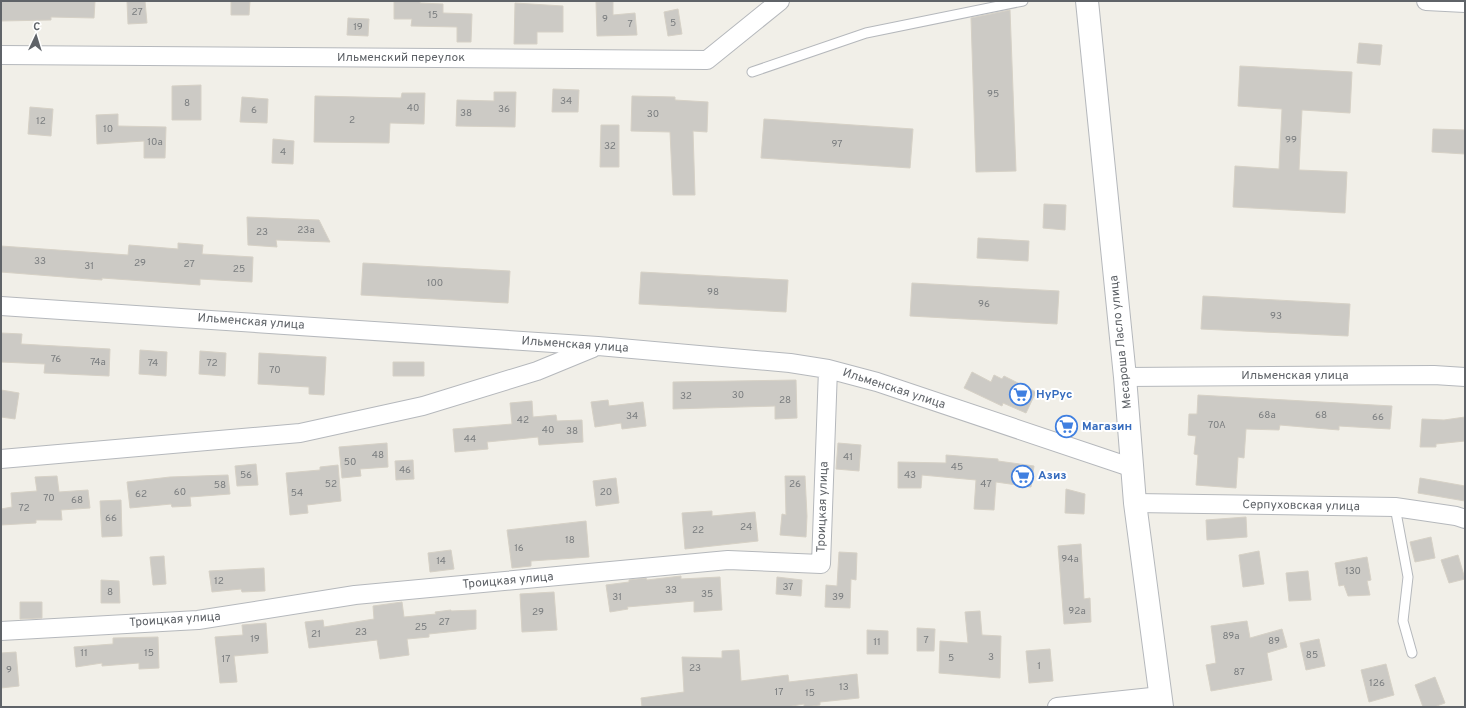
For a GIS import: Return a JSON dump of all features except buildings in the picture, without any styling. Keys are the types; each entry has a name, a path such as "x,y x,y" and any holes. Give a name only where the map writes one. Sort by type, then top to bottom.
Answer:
{"street":[{"name":"Ильменский переулок","path":"1,55 707,60 780,1"},
{"name":"Месароша Ласло улица","path":"1087,1 1125,377 1135,503 1161,702"},
{"path":"1426,1 1465,3"},
{"name":"Ильменская улица","path":"1,306 598,346 790,363 828,369 876,382 1133,468"},
{"path":"1,458 300,433 423,406 537,371 598,346"},
{"name":"Троицкая улица","path":"1,631 198,620 355,595 728,560 821,564 828,369"},
{"name":"Ильменская улица","path":"1125,377 1465,377"},
{"name":"Серпуховская улица","path":"1135,503 1395,507 1456,516 1465,519"},
{"path":"1057,707 1161,702"}],"lane":[{"path":"752,72 866,33 1023,1"},
{"path":"1395,507 1408,577 1403,621 1412,653"}],"place":[{"name":"НуРус","path":"1021,395"},
{"name":"Магазин","path":"1067,427"},
{"name":"Азиз","path":"1023,476"}]}
